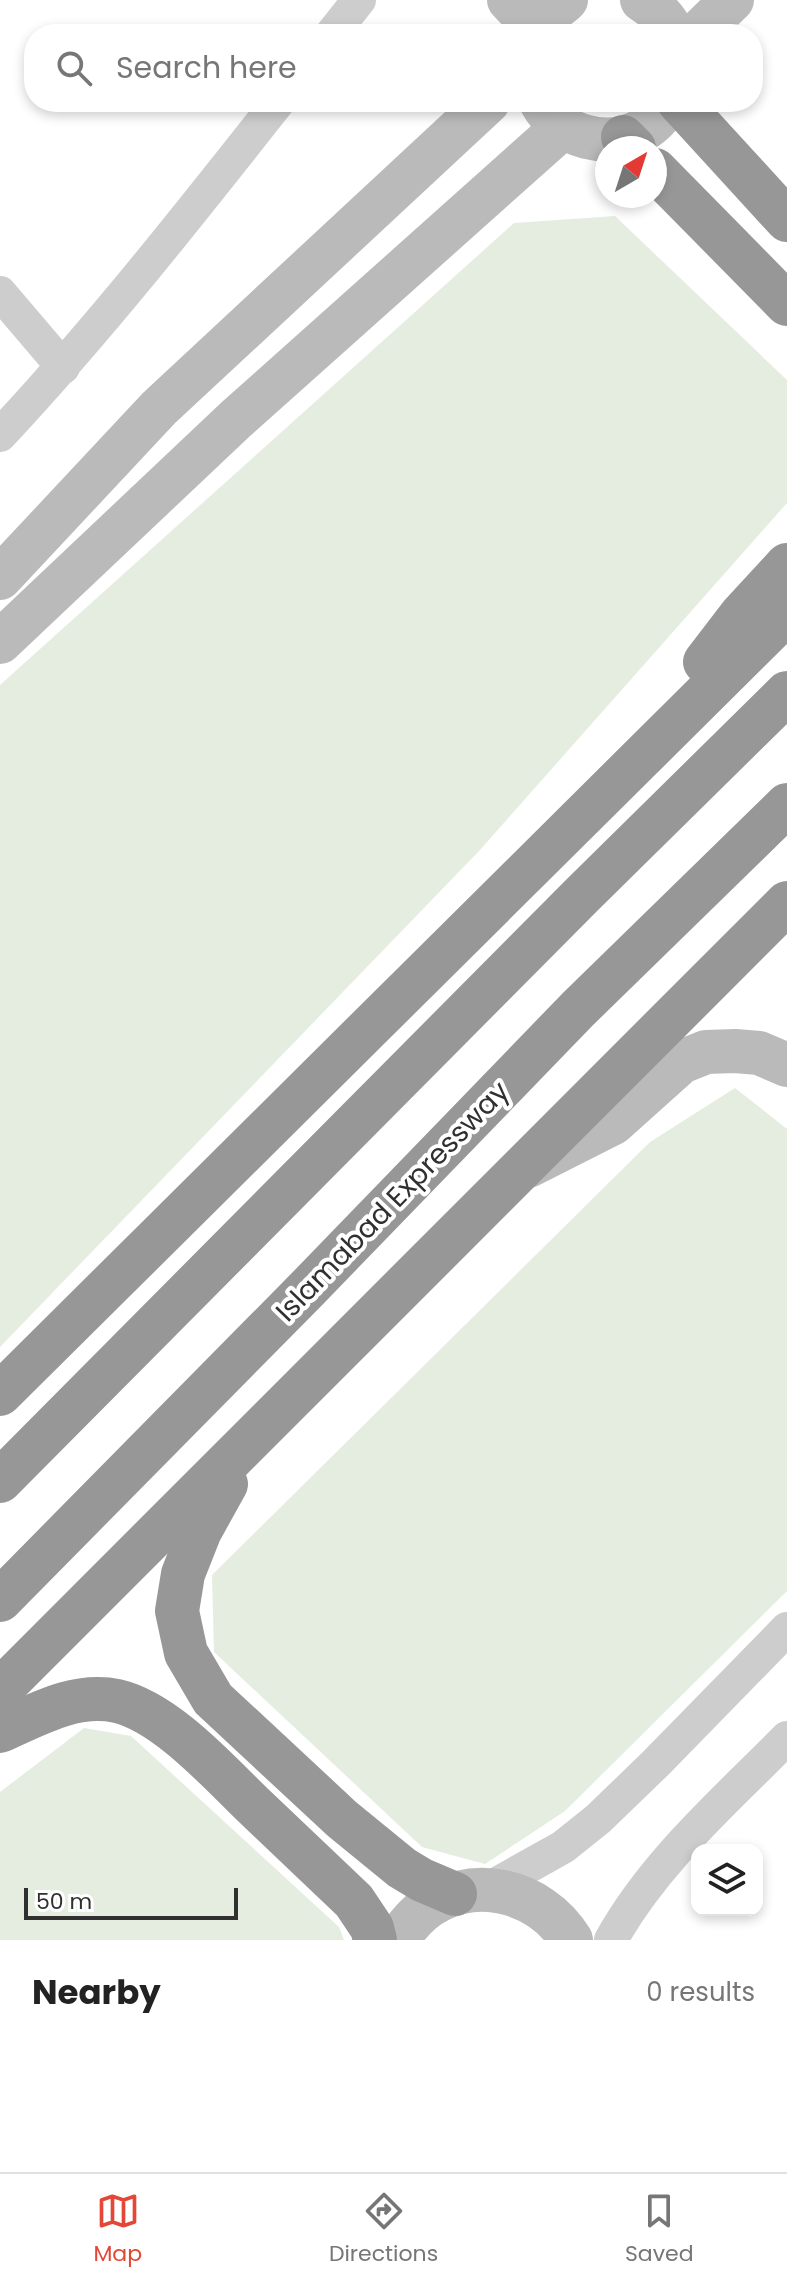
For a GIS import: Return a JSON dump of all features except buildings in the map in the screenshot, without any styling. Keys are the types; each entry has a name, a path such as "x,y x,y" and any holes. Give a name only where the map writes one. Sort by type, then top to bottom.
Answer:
{"highway":[{"path":"688,112 787,220"},
{"path":"667,182 787,304"},
{"path":"606,791 741,615 787,565"},
{"path":"0,1394 787,613"},
{"path":"0,1481 787,693"},
{"name":"Islamabad Expressway","path":"0,1600 578,1009 787,805"},
{"path":"0,1690 787,903"},
{"path":"251,1440 200,1531 183,1574 177,1611 186,1653 213,1699 342,1819 402,1868 422,1880 472,1892"},
{"path":"0,1731 55,1706 90,1700 117,1701 149,1715 188,1742 354,1901 372,1928 375,1940"}],"street":[{"path":"340,24 359,0"},
{"path":"642,0 655,8 668,24"},
{"path":"707,24 732,0"},
{"path":"0,435 63,367 161,250 270,112"},
{"path":"0,578 159,408 477,112"},
{"path":"636,136 663,112"},
{"path":"0,642 552,114 582,136 595,139"},
{"path":"0,293 63,367"},
{"path":"519,1171 613,1123 681,1062 706,1052 759,1053 787,1065"},
{"path":"397,1940 422,1911 438,1901 472,1892 563,1847 598,1819 655,1764 787,1629"},
{"path":"611,1940 664,1865 787,1738"},
{"path":"472,1892 509,1893 530,1900 556,1920 571,1940"}],"shaded area":[{"path":"615,216 787,380 787,503 480,850 0,1347 0,685 514,223"},
{"path":"735,1088 787,1129 787,1591 565,1811 485,1864 422,1847 214,1652 212,1575 650,1142"},
{"path":"84,1728 131,1736 339,1927 344,1940 0,1940 0,1792"}]}
